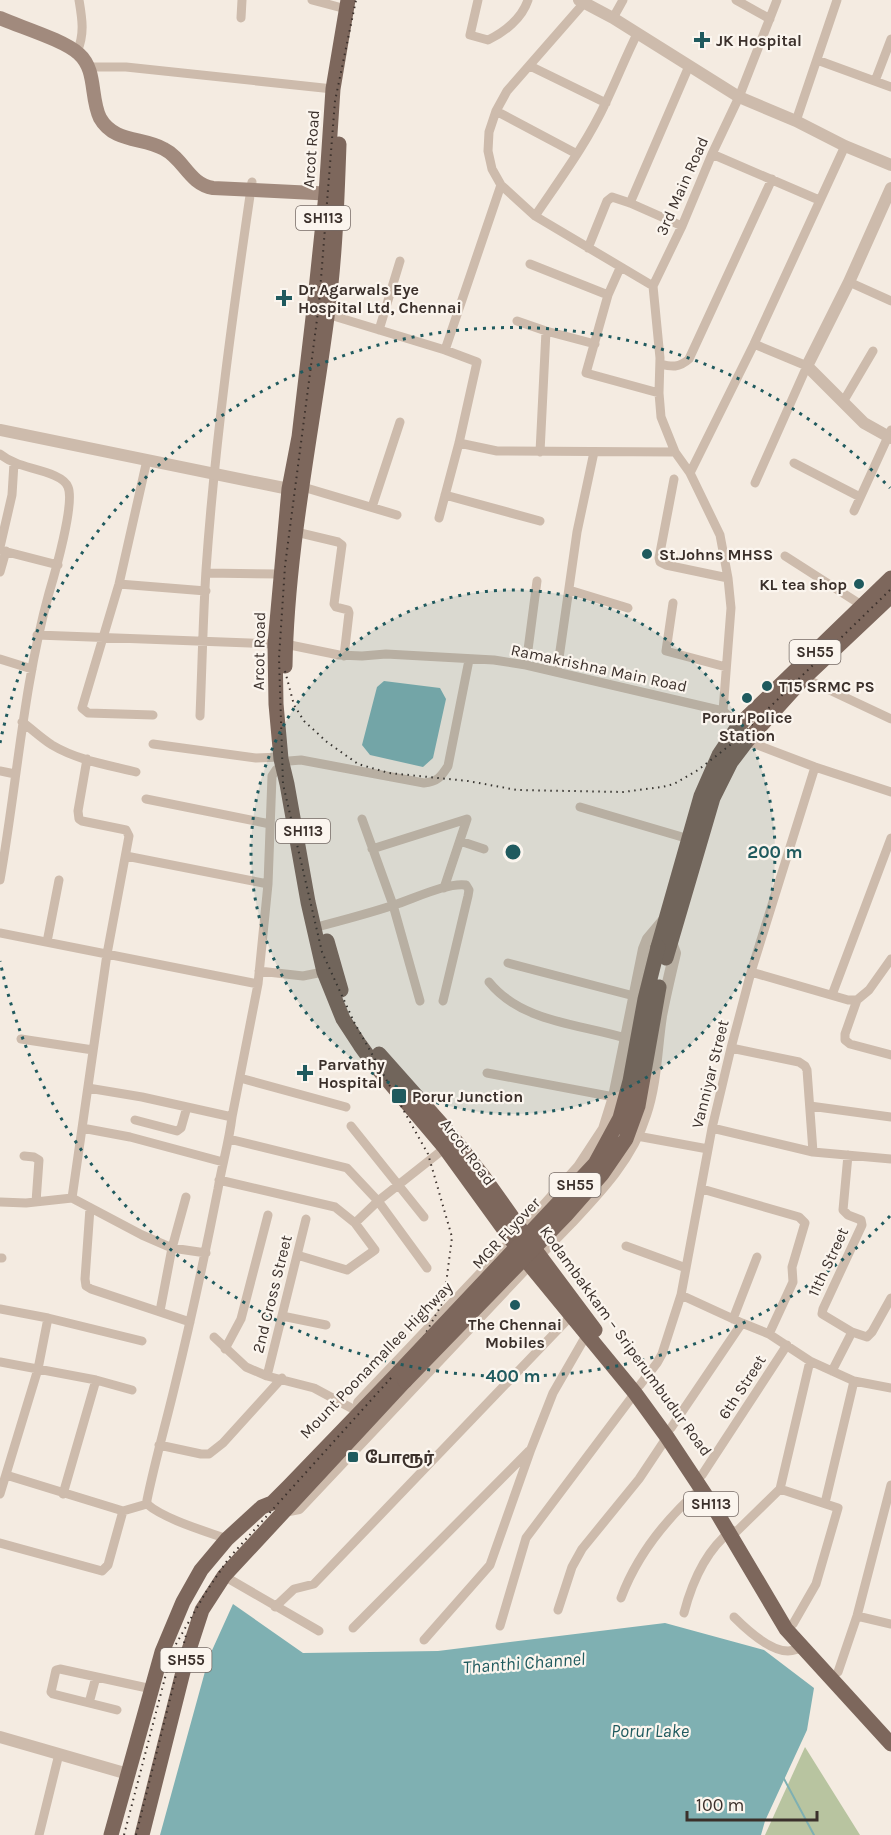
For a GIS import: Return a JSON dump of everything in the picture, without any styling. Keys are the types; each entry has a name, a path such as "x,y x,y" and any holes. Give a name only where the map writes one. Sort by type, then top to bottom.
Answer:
{"main road":[{"name":"Arcot Road","path":"350,3 333,89 327,314 280,574 284,761 318,927 343,1019 360,1045 517,1236"},
{"name":"Arcot Road","path":"280,644 296,532 299,437 332,190 350,3"},
{"path":"0,10 68,38 92,67 99,114 104,123 116,134 168,151 195,181 203,186 213,189 252,187 332,190"},
{"path":"0,18 78,49"},
{"name":"SH55","path":"665,949 713,798 731,762 841,635 863,606 891,578"},
{"name":"SH55","path":"665,920 701,796 719,755 739,725 841,635 891,596"},
{"name":"MGR FLyover","path":"262,1507 293,1492 405,1381 566,1215 602,1174 626,1139 638,1106 665,949 665,920"},
{"name":"Arcot Road","path":"330,970 350,1014 365,1037 451,1135 483,1176 517,1236"},
{"name":"Kodambakkam – Sriperumbudur Road","path":"517,1236 571,1316 637,1389"},
{"name":"Kodambakkam – Sriperumbudur Road","path":"534,1259 580,1308 669,1433 793,1624 811,1647 838,1672 851,1694 891,1744"},
{"path":"464,1292 484,1312"},
{"name":"MGR FLyover","path":"284,1512 293,1492"},
{"name":"SH55","path":"111,1835 162,1652 183,1602 201,1570 227,1539 262,1507"},
{"name":"SH55","path":"142,1835 187,1656 202,1610 224,1576 284,1512"},
{"name":"Kodambakkam – Sriperumbudur Road","path":"733,1531 786,1629 891,1731"}],"street":[{"path":"78,49 83,26 79,0"},
{"path":"241,18 242,0"},
{"path":"312,0 350,3"},
{"path":"478,0 470,34 488,40 518,19 528,0"},
{"path":"613,18 623,0"},
{"path":"736,0 770,19"},
{"name":"3rd Main Road","path":"653,286 739,97 777,0"},
{"path":"796,121 837,0"},
{"path":"739,725 723,711 731,608 720,535 690,473 675,452 662,417 653,286 535,216 501,185 492,169 488,152 489,132 496,111 507,91 582,2 613,18 739,97 891,165"},
{"path":"535,216 578,154 606,103 637,34"},
{"path":"874,81 891,39"},
{"path":"817,60 891,87"},
{"path":"530,66 606,103"},
{"path":"630,203 689,66"},
{"path":"92,67 126,67 333,89"},
{"path":"496,111 578,154"},
{"path":"690,473 754,344 845,146"},
{"path":"712,154 819,200"},
{"path":"660,364 672,367 681,366 689,359 772,179"},
{"path":"445,350 501,185"},
{"path":"200,716 206,573 215,474 225,380 252,187"},
{"path":"755,483 891,188"},
{"path":"588,248 610,198 615,197 682,226"},
{"path":"379,330 400,261"},
{"path":"530,264 608,295"},
{"path":"620,268 608,295 586,373 659,393"},
{"path":"849,282 891,301"},
{"path":"327,314 477,362 439,518"},
{"path":"517,321 595,344"},
{"path":"540,452 546,331"},
{"path":"754,344 807,366 864,423 890,435 854,511"},
{"path":"843,402 873,351"},
{"path":"372,507 400,422"},
{"path":"0,430 215,474 296,488 397,515"},
{"path":"459,443 497,451 675,452"},
{"path":"557,672 577,532 594,452"},
{"path":"0,454 14,463 59,477 68,485 71,497 58,565 38,635 4,833 0,880"},
{"path":"147,460 119,584 83,710 88,713 153,715"},
{"path":"0,572 12,495 14,463"},
{"path":"794,463 860,497"},
{"path":"674,479 660,562 666,566 728,578"},
{"path":"445,495 540,521"},
{"path":"296,532 342,545 334,604 336,607 348,610 349,613 344,656"},
{"path":"2,549 58,565"},
{"path":"785,556 863,606"},
{"path":"206,573 280,574"},
{"path":"526,666 537,581"},
{"path":"119,584 206,591"},
{"path":"569,590 628,608"},
{"path":"673,603 666,651 726,667"},
{"name":"Ramakrishna Main Road","path":"38,635 280,644 344,656 386,654 494,660 557,672 723,711"},
{"path":"0,659 32,669"},
{"path":"153,744 256,758 301,760 424,783 434,782 448,766 469,660"},
{"path":"804,678 891,719"},
{"path":"22,722 51,745 87,759 136,772"},
{"path":"747,741 815,767 891,792"},
{"path":"72,1198 107,954 129,836 126,830 82,821 77,815 87,759"},
{"path":"147,1504 159,1445 206,1253 258,984 268,884 272,776 284,761"},
{"name":"Vanniyar Street","path":"500,1626 526,1538 657,1364 662,1354 681,1295 712,1128 731,1048 751,972 815,767"},
{"path":"0,771 15,774"},
{"path":"146,799 270,824"},
{"path":"580,807 689,838"},
{"path":"444,888 471,809"},
{"path":"362,819 393,905 420,1001"},
{"path":"372,849 467,819"},
{"path":"832,995 891,838"},
{"path":"460,841 484,849"},
{"path":"126,856 268,884"},
{"path":"47,942 59,880"},
{"path":"318,927 463,884 469,890 443,1001"},
{"name":"Mount Poonamallee Highway","path":"262,1507 271,1494 517,1236 579,1167 604,1130 614,1097 648,939 665,920"},
{"path":"0,933 258,984"},
{"path":"284,1512 299,1508 581,1211 623,1161 646,1114 662,1013 675,953 665,949"},
{"path":"891,959 869,990 857,1000 845,1034 845,1040 850,1044 891,1055"},
{"path":"508,963 634,996"},
{"path":"259,971 303,976 330,970"},
{"path":"751,972 848,1000 857,1000"},
{"path":"489,982 505,998 521,1009 625,1038"},
{"path":"21,1039 93,1050"},
{"path":"731,1048 802,1064 807,1070 813,1152"},
{"path":"488,1073 614,1097"},
{"path":"240,1078 346,1107"},
{"path":"88,1088 142,1097 232,1117"},
{"path":"810,1106 891,1117"},
{"path":"135,1120 177,1131 181,1128 188,1107"},
{"path":"351,1126 424,1217"},
{"path":"82,1128 130,1137 223,1162"},
{"path":"712,1128 813,1152 891,1159"},
{"path":"637,1136 708,1149"},
{"path":"229,1139 342,1165 352,1171 378,1201 428,1268"},
{"path":"355,1223 378,1201 445,1148"},
{"name":"11th Street","path":"848,1155 843,1210 848,1215 861,1220 862,1225 822,1314 852,1332"},
{"path":"24,1156 39,1160 36,1203"},
{"path":"219,1180 339,1209 355,1223 375,1250 347,1270 297,1255"},
{"path":"702,1188 799,1217 805,1223 792,1267 793,1282 769,1334"},
{"path":"559,1190 581,1211"},
{"path":"159,1311 172,1248 186,1197"},
{"path":"0,1202 36,1203 72,1198 172,1248 206,1253"},
{"path":"90,1208 85,1279 87,1286 190,1322"},
{"path":"225,1349 241,1319 268,1215"},
{"name":"2nd Cross Street","path":"267,1376 306,1219"},
{"path":"626,1246 686,1268"},
{"path":"558,1610 572,1568 582,1549 639,1479 737,1321 757,1257"},
{"path":"681,1295 769,1334 810,1360 854,1382 891,1388"},
{"path":"832,1371 852,1332 864,1337 870,1335 891,1298"},
{"path":"0,1309 142,1341"},
{"path":"282,1316 326,1325"},
{"path":"275,1607 294,1589 314,1584 571,1316"},
{"path":"0,1494 38,1369 48,1318"},
{"path":"424,1640 490,1565 553,1393 587,1334"},
{"path":"214,1337 246,1367 267,1376 314,1388 353,1410"},
{"name":"6th Street","path":"621,1598 629,1576 678,1509 702,1482 787,1345"},
{"path":"684,1613 690,1592 717,1542 733,1531 780,1489 810,1360"},
{"path":"0,1362 96,1380 132,1390"},
{"path":"159,1445 209,1454 224,1443 282,1378"},
{"path":"63,1494 96,1380"},
{"path":"825,1503 854,1382"},
{"path":"353,1628 531,1449"},
{"path":"6,1475 123,1511 147,1504"},
{"path":"838,1672 857,1616 891,1485"},
{"path":"780,1489 837,1508 816,1584 793,1624"},
{"path":"147,1504 173,1518 227,1539"},
{"path":"0,1544 102,1571 108,1565 123,1511"},
{"path":"224,1576 320,1631"},
{"path":"857,1616 891,1624"},
{"path":"734,1617 750,1633 778,1648 790,1651 803,1648"},
{"path":"117,1710 52,1694 56,1670 152,1689"},
{"path":"89,1703 96,1677"},
{"path":"0,1737 128,1774"},
{"path":"39,1835 59,1754"}],"green space":[{"path":"805,1747 860,1835 765,1835"}],"water":[{"path":"384,681 440,688 446,699 433,758 423,767 370,755 362,745 377,687"},
{"name":"Porur Lake","path":"233,1604 303,1653 438,1651 665,1623 764,1650 814,1688 807,1730 765,1821 761,1835 160,1835 209,1657"}],"waterway":[{"name":"Thanthi Channel","path":"783,1777 814,1835"}],"railway":[{"path":"124,1835 172,1651 206,1592 229,1558 417,1349 444,1300 452,1237 428,1154 354,1022 322,952 283,784 279,658 285,566 319,304 335,101 356,0"},
{"path":"285,671 294,705 304,721 327,742 358,764 389,773 468,781 517,790 623,792 662,787 674,784 698,770 734,742 891,589"},
{"path":"136,1835 186,1635"}],"place":[{"name":"JK Hospital","path":"702,40"},
{"name":"Dr Agarwals Eye Hospital Ltd, Chennai","path":"284,298"},
{"name":"St.Johns MHSS","path":"647,554"},
{"name":"KL tea shop","path":"859,584"},
{"name":"T15 SRMC PS","path":"767,686"},
{"name":"Porur Police Station","path":"747,698"},
{"name":"Parvathy Hospital","path":"305,1073"},
{"name":"Porur Junction","path":"399,1096"},
{"name":"The Chennai Mobiles","path":"515,1305"},
{"name":"போரூர்","path":"353,1457"}]}
